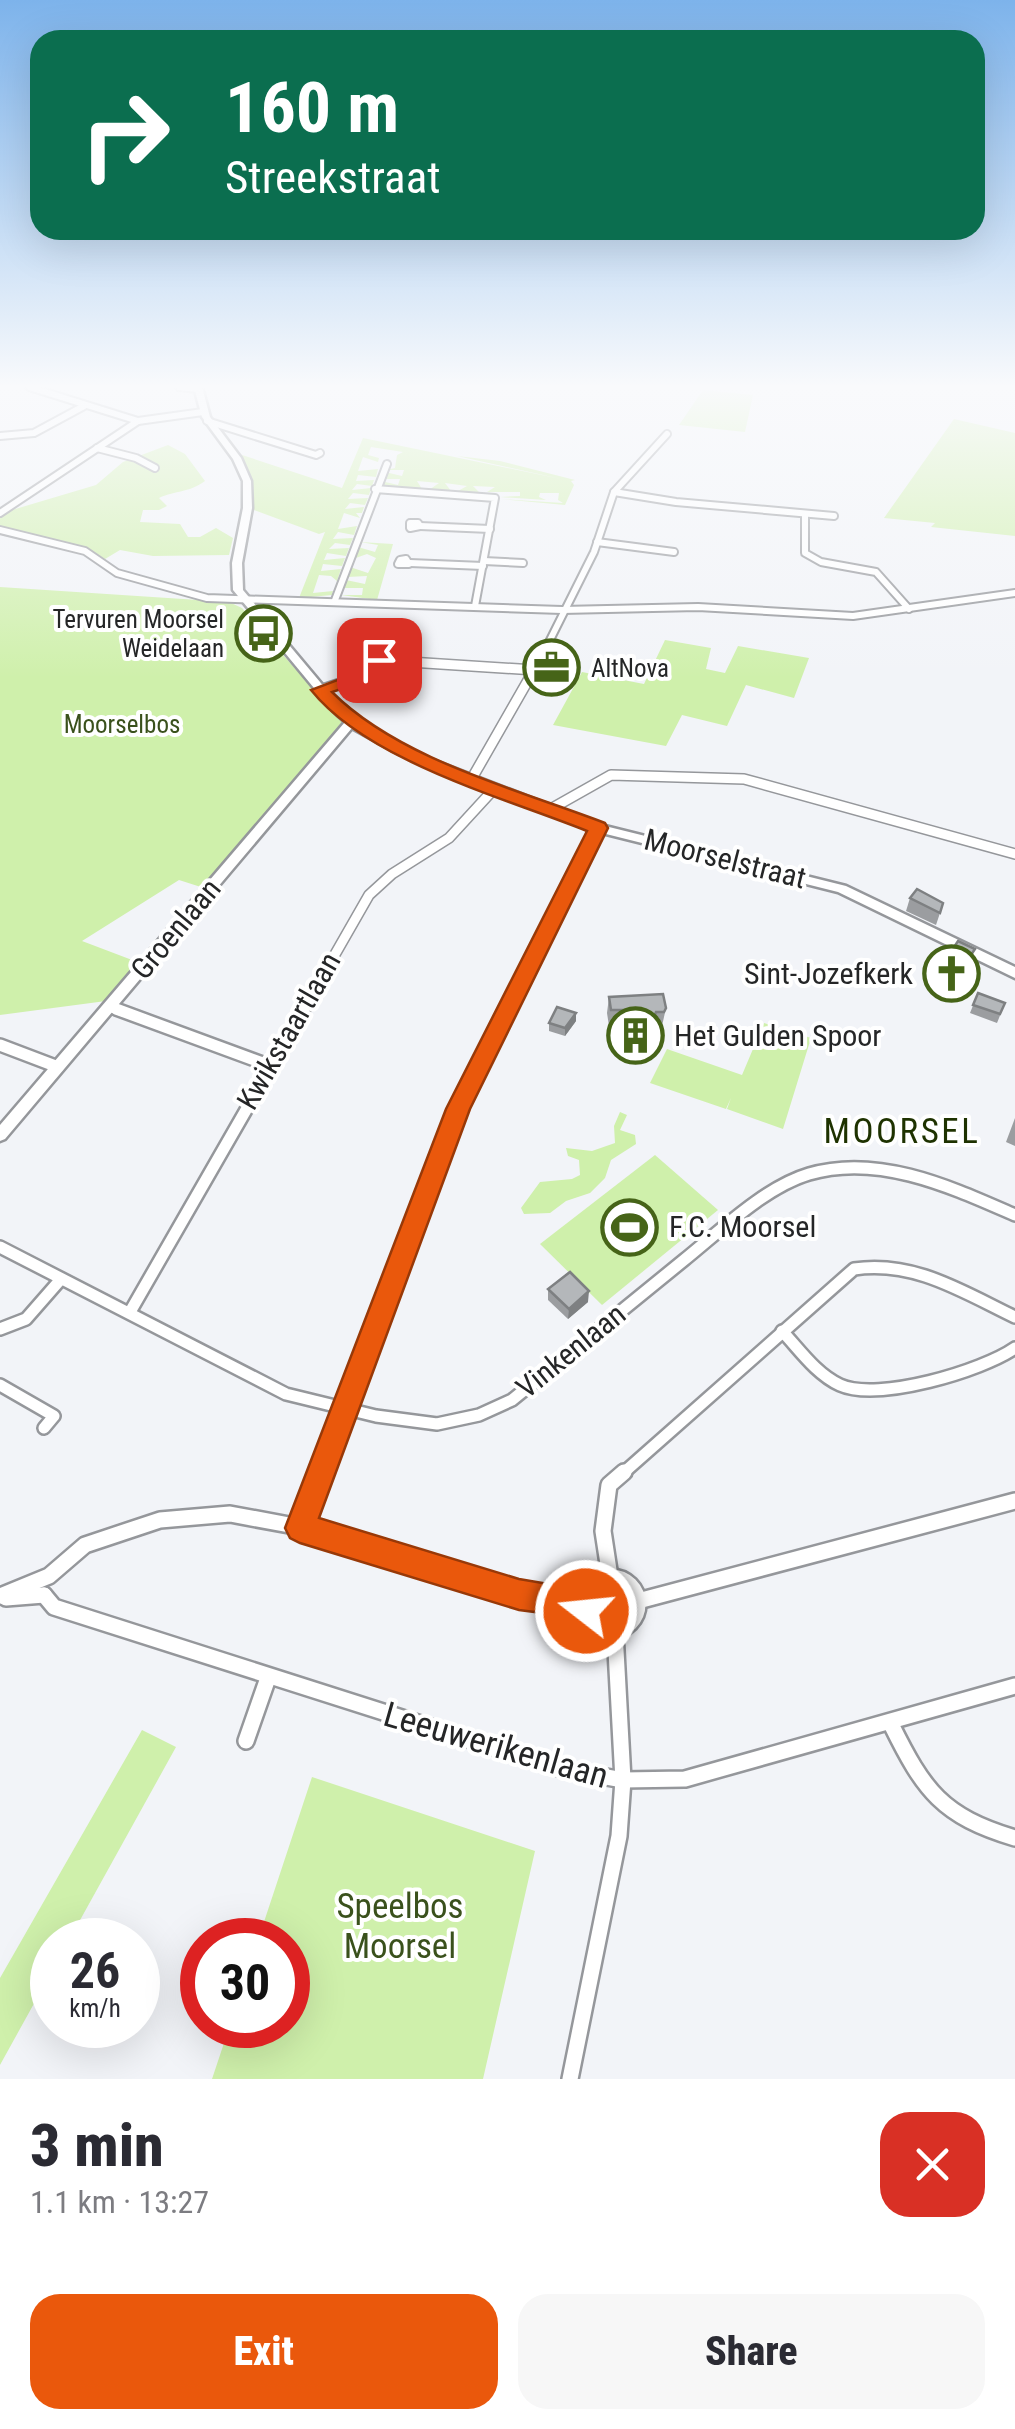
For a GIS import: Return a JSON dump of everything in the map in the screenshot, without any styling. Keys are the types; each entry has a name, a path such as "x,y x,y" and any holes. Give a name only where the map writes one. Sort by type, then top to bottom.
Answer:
{"street":[{"path":"0,513 43,484"},
{"path":"244,600 236,579 248,484"},
{"path":"335,600 377,484"},
{"path":"472,780 535,670 597,542 614,492 621,484"},
{"path":"375,489 490,494 496,500 475,606"},
{"path":"614,492 676,502 834,516"},
{"path":"805,514 805,554 811,559 881,575 909,608"},
{"path":"420,526 490,529"},
{"path":"0,530 85,550 114,572 188,596 244,600 562,610 698,607 852,616 1015,593"},
{"path":"597,542 674,552"},
{"path":"410,562 523,562"},
{"name":"Moorselstraat","path":"244,600 352,722 402,752 598,828 842,889 1015,973"},
{"path":"320,690 370,673 379,660 535,670"},
{"name":"Groenlaan","path":"0,1136 352,722"},
{"path":"550,810 610,774 744,780 1015,854"},
{"name":"Kwikstaartlaan","path":"130,1312 268,1065 369,895 392,874 449,838 494,789"},
{"path":"300,1528 458,1109 598,828"},
{"path":"110,1007 268,1065"},
{"path":"0,1045 58,1067"},
{"name":"Vinkenlaan","path":"0,1247 130,1312 205,1356 286,1394 344,1410 437,1424 479,1415 512,1400 752,1205 809,1174 857,1168 898,1173 939,1182 1015,1214"},
{"path":"610,1577 603,1531 610,1485 854,1269 876,1263 898,1264 1015,1317"},
{"path":"0,1329 26,1319 62,1278"},
{"path":"782,1331 832,1380 866,1392 994,1363 1015,1348"},
{"path":"0,1384 54,1416 44,1428"},
{"path":"638,1601 1015,1501"},
{"path":"0,1597 49,1576 85,1545 160,1520 230,1514 300,1528 519,1595 585,1603"},
{"path":"0,1597 44,1595 49,1576"},
{"path":"610,1577 628,1584 638,1601 630,1625 615,1632 594,1624 585,1603 590,1588 610,1577"},
{"name":"Leeuwerikenlaan","path":"44,1595 54,1607 268,1678 562,1769 623,1780 685,1779 1015,1686"},
{"path":"570,2079 619,1836 623,1780 615,1632"},
{"path":"246,1741 268,1678"},
{"path":"891,1724 918,1781 956,1819 1015,1838"}],"green space":[{"path":"200,484 159,498 167,506 143,510 140,522 180,524 188,537 200,537 216,528 233,538 229,555 153,556 120,550 105,559 91,550 0,526 0,517 12,510 96,485"},
{"path":"251,484 330,484 342,488 344,484 357,484 352,490 371,488 369,495 353,493 348,499 368,498 365,505 350,503 345,509 364,507 362,513 356,513 360,518 344,513 338,529 357,526 354,535 338,532 333,539 353,538 350,545 335,543 329,549 349,548 346,556 327,553 324,560 345,558 342,566 323,564 321,571 341,569 337,581 319,575 313,593 333,591 332,595 299,598 325,532 319,534 251,509"},
{"path":"383,484 419,484 422,489"},
{"path":"446,484 451,491 429,490"},
{"path":"452,484 574,485 565,505 501,499 563,503 558,500 559,493 540,493 539,497 546,500 500,497 520,496 520,492 487,492 495,487 473,486 479,492 458,491 467,486"},
{"path":"908,484 1015,484 1015,536 884,518"},
{"path":"360,542 393,544 377,600 341,595 362,595 363,588 343,588 346,580 365,584 367,576 347,577 350,567 368,573 376,558 367,554 353,559 358,547 375,552 378,545"},
{"name":"Moorselbos","path":"0,587 229,602 242,608 342,722 204,888 179,880 82,941 140,963 106,1001 0,1015"},
{"path":"665,640 711,648 706,669 725,673 738,646 809,658 794,698 746,685 727,726 682,715 666,746 553,725 582,672 644,684"},
{"path":"764,1023 811,1038 783,1129 727,1109 731,1098 726,1109 650,1083 667,1049 742,1075"},
{"path":"620,1112 627,1115 620,1130 635,1135 636,1144 611,1160 605,1178 590,1193 566,1201 550,1213 524,1214 521,1208 540,1182 580,1175 579,1160 568,1156 566,1148 592,1151 615,1143 614,1126"},
{"name":"F.C. Moorsel","path":"655,1155 718,1210 602,1305 540,1244"},
{"path":"142,1730 176,1747 81,1918 34,1918"},
{"name":"Speelbos Moorsel","path":"312,1777 535,1851 483,2079 212,2079 222,2048 310,2048 310,1918 265,1918"},
{"path":"30,1926 30,2011 0,2065 0,1978"}],"building":[{"path":"917,889 943,903 940,913 910,898"},
{"path":"958,941 975,949 960,971 942,965"},
{"path":"978,993 1005,1003 1000,1014 973,1005"},
{"path":"663,994 666,1008 656,1012 651,1024 660,1027 650,1045 614,1034 623,1010 611,1010 609,997"},
{"path":"557,1007 576,1013 565,1028 549,1023"},
{"path":"570,1272 589,1291 569,1309 548,1289"}],"place":[{"name":"Tervuren Moorsel Weidelaan","path":"263,633"},
{"name":"AltNova","path":"552,668"},
{"name":"Sint-Jozefkerk","path":"952,974"},
{"name":"Het Gulden Spoor","path":"635,1036"},
{"name":"F.C. Moorsel","path":"630,1227"}],"district":[{"name":"MOORSEL","path":"902,1131"}],"route":[{"path":"379,660 366,676 320,690 352,722 394,748 598,828 458,1109 300,1528 519,1595 585,1603 586,1611"}]}
